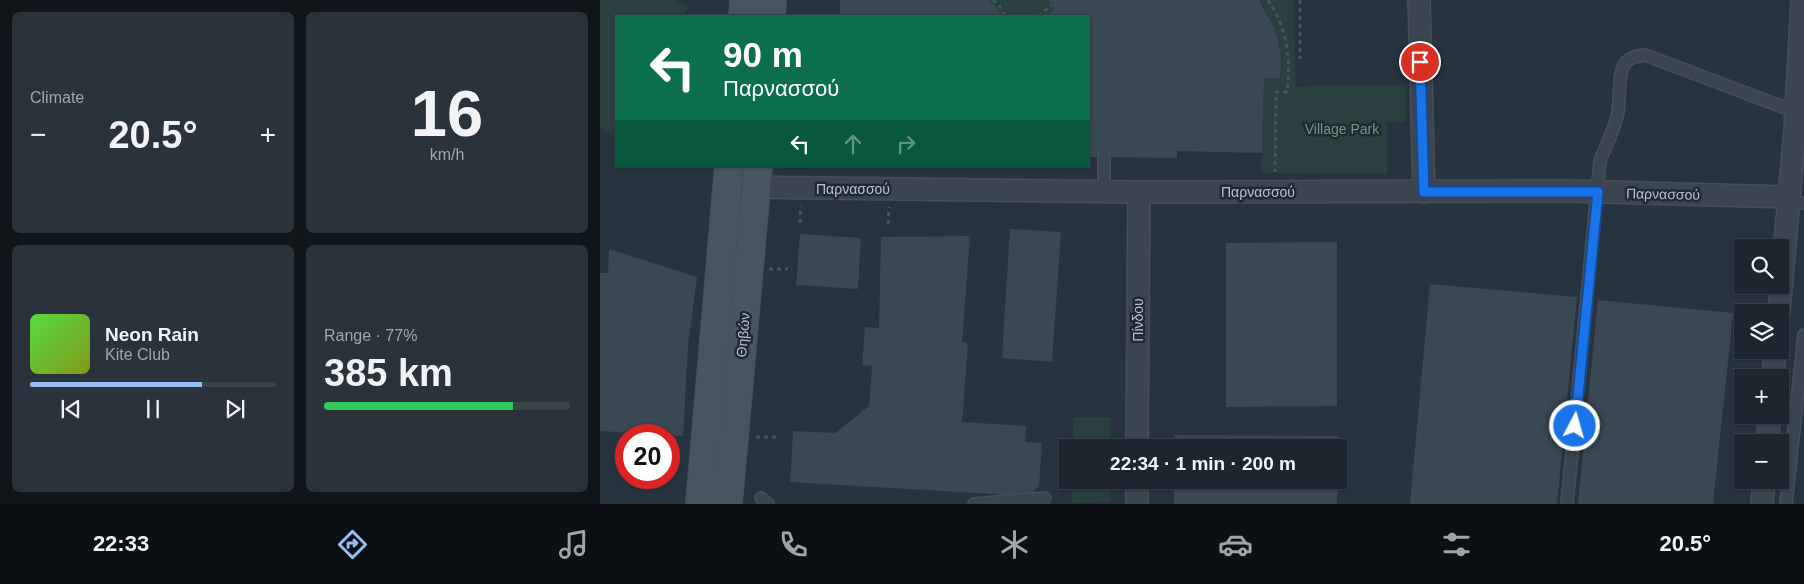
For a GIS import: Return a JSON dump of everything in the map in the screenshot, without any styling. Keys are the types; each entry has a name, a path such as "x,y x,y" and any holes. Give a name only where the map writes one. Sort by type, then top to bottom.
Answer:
{"main road":[{"path":"742,15 744,0"},
{"path":"771,15 772,0"},
{"name":"Θηβών","path":"700,504 728,177"},
{"name":"Θηβών","path":"728,504 757,177"}],"street":[{"path":"1419,0 1424,192"},
{"path":"1780,304 1794,201 1796,112 1802,0"},
{"name":"Παρνασσού","path":"728,177 1139,192 1598,192 1794,201"},
{"name":"Πίνδου","path":"1137,439 1139,192"},
{"path":"1137,489 1137,504"},
{"path":"1762,504 1763,489"}],"lane":[{"path":"1567,504 1600,160 1618,114 1622,70 1625,63 1634,57 1645,55 1796,112"},
{"path":"1104,157 1104,191"},
{"path":"1786,504 1804,335"},
{"path":"974,504 1045,498"}],"path":[{"path":"993,0 999,5 1004,15"},
{"path":"1268,0 1284,32 1288,60 1287,92 1276,92 1275,192"},
{"path":"1300,0 1300,59"},
{"path":"1039,15 1052,5"}],"green space":[{"path":"600,0 675,0 688,7 684,15 615,15 615,136 600,128"},
{"path":"989,0 1048,0 1054,7 1050,15 1001,15"},
{"name":"Village Park","path":"1259,0 1294,0 1296,86 1405,85 1405,122 1387,122 1387,174 1261,173 1264,78 1280,77 1280,67 1278,46 1273,27"},
{"path":"1073,417 1111,417 1110,439 1073,439"},
{"path":"1072,489 1110,489 1110,502 1072,503"}],"building":[{"path":"840,0 989,0 1001,15 840,15"},
{"path":"1048,0 1259,0 1274,27 1281,59 1280,78 1264,78 1262,153 1177,151 1177,158 1090,157 1090,15 1050,15 1054,7"},
{"path":"1010,229 1061,232 1052,362 1002,358"},
{"path":"800,234 861,238 858,289 796,285"},
{"path":"970,236 962,342 968,343 962,422 1026,426 1025,442 1042,443 1039,486 1028,496 790,482 793,431 835,433 869,406 872,366 862,365 865,327 879,328 881,237"},
{"path":"1337,242 1337,406 1226,407 1226,243"},
{"path":"609,249 697,277 688,345 683,436 680,436 680,424 615,424 615,432 600,431 600,273 608,273"},
{"path":"1430,284 1577,297 1557,504 1410,504"},
{"path":"1598,300 1733,313 1713,504 1578,504"},
{"path":"1175,435 1338,436 1338,439 1175,439"},
{"path":"1174,489 1338,489 1337,504 1174,504"}],"route":[{"path":"1420,62 1424,192 1598,192 1575,426"}]}
